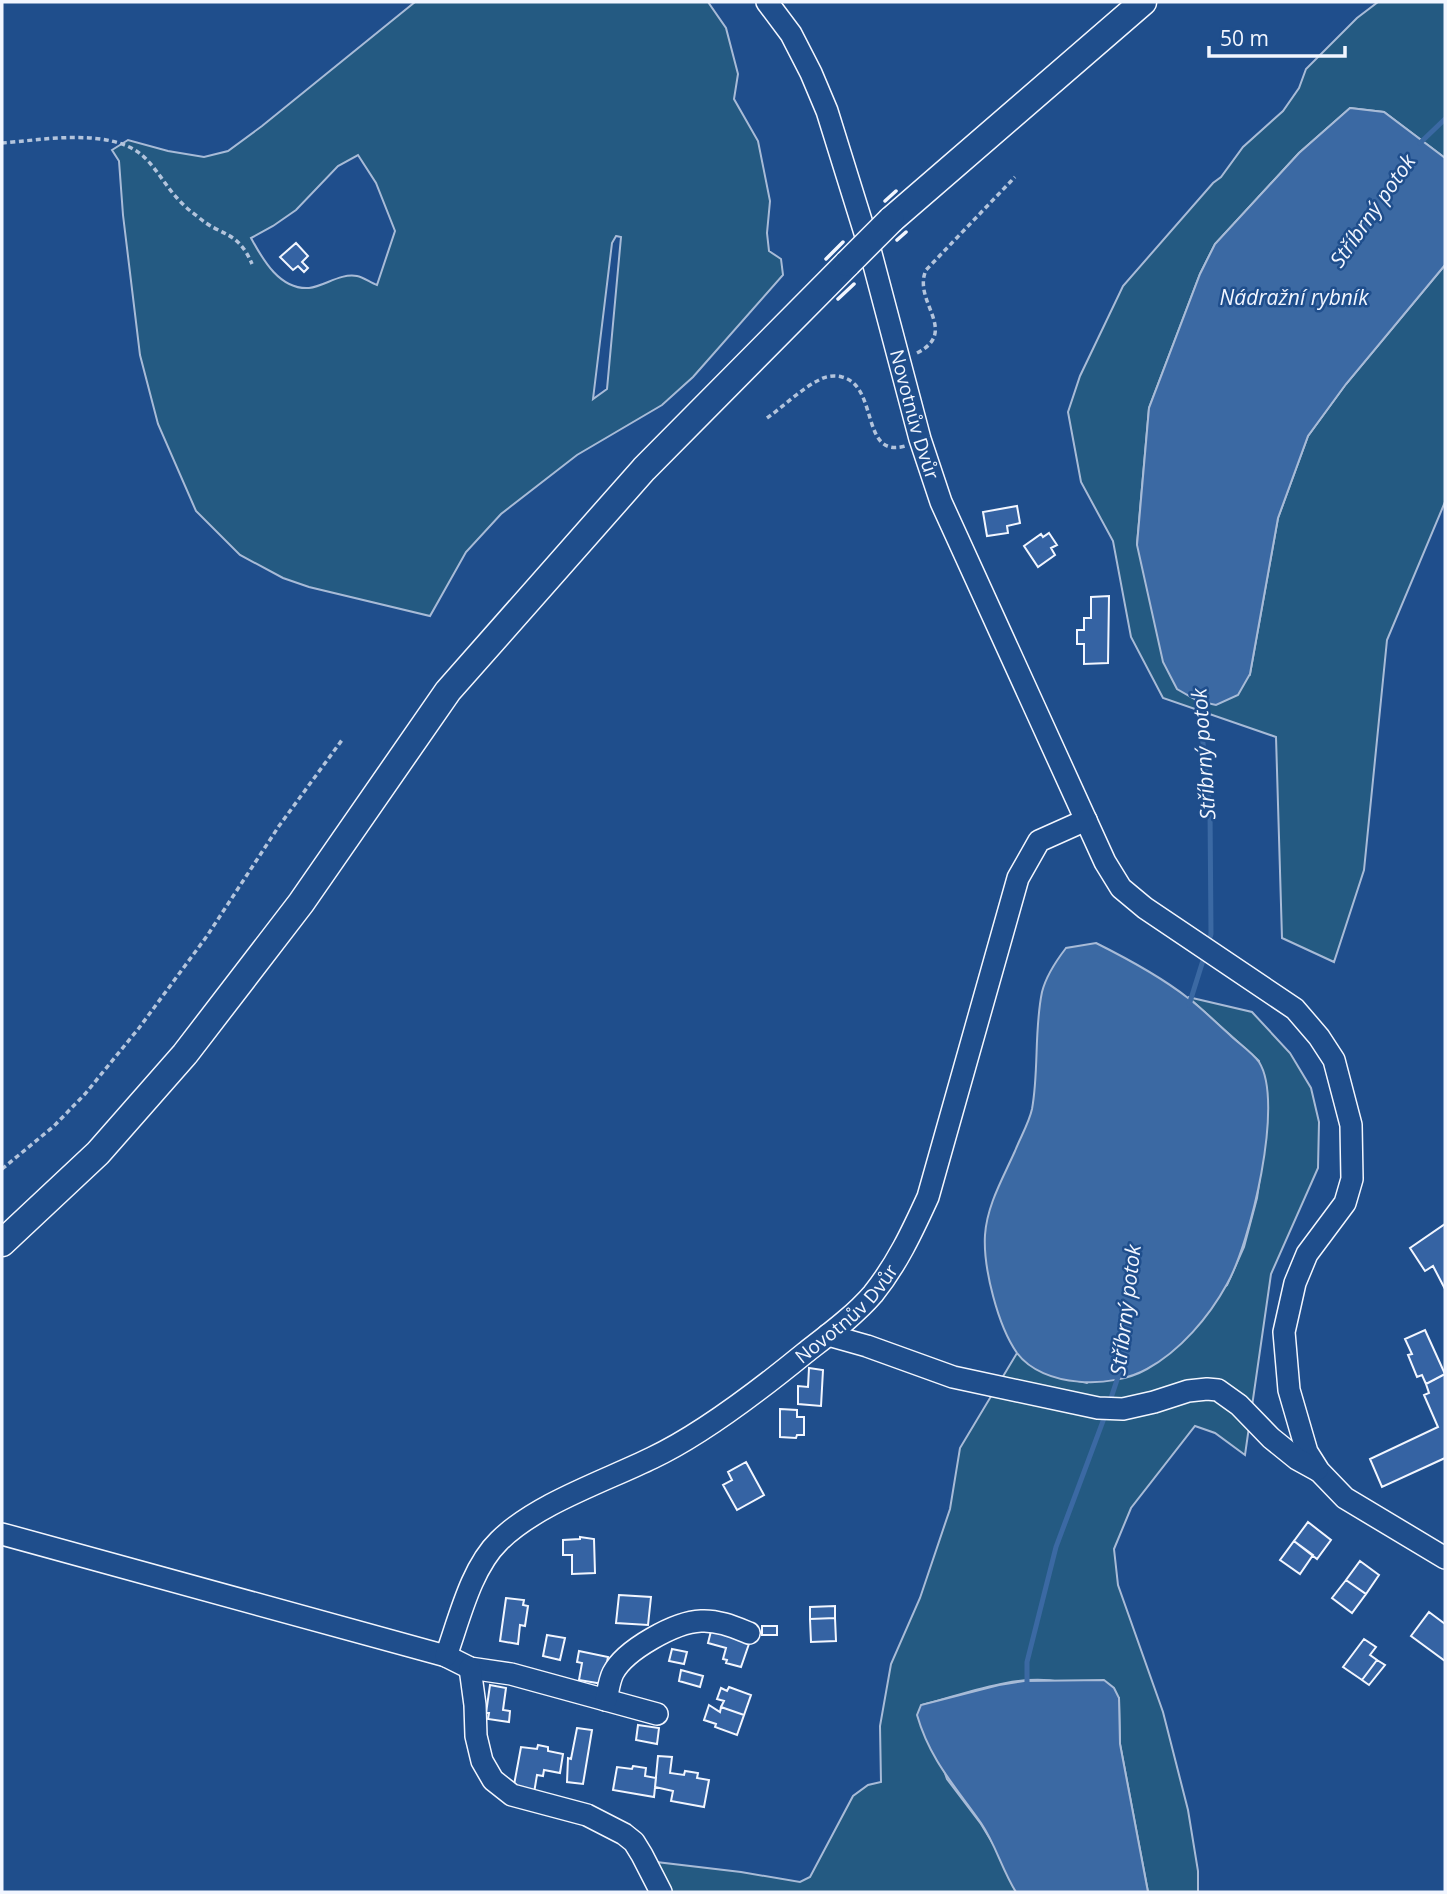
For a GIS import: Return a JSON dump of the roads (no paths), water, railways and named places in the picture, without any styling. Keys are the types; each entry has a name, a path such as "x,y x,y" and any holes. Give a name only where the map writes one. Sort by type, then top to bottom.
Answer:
{"main road":[{"path":"2,1243 98,1153 185,1054 301,903 448,691 644,469 891,220 1143,2"},
{"path":"2,1228 43,1202"}],"street":[{"name":"Novotnův Dvůr","path":"767,2 790,34 827,111 869,246 920,439 941,502 1105,862 1121,888 1145,908 1295,1009 1334,1060 1351,1125 1354,1149 1352,1179 1345,1203 1307,1254 1295,1283 1284,1332 1289,1390 1307,1452 1319,1471 1345,1497 1445,1558"},
{"name":"Novotnův Dvůr","path":"446,1656 470,1588 499,1541 533,1515 656,1456 706,1425 768,1383 871,1296 911,1237 928,1197 1018,878 1039,841 1086,820"},
{"path":"828,1335 953,1377 1098,1408 1123,1409 1188,1391 1207,1388 1218,1390 1297,1459 1319,1471"},
{"path":"2,1534 446,1656 470,1668 511,1674 657,1714"},
{"path":"606,1700 612,1674 625,1657 669,1629 687,1622 703,1620 722,1623 749,1633"},
{"path":"470,1668 476,1736 482,1762 498,1786 512,1795 587,1815 624,1834 642,1855 661,1892"}],"water":[{"name":"Nádražní rybník","path":"1350,108 1384,112 1445,158 1445,265 1346,384 1308,436 1278,518 1250,674 1238,695 1216,705 1198,701 1177,689 1163,662 1137,545 1149,408 1200,274 1215,244 1299,153"},
{"path":"1096,943 1144,968 1177,990 1253,1055 1259,1062 1266,1081 1268,1108 1266,1139 1254,1207 1236,1265 1212,1309 1182,1343 1147,1369 1116,1380 1079,1382 1043,1373 1029,1365 1017,1353 1004,1328 993,1296 986,1264 985,1235 992,1202 1032,1109 1038,1021 1044,986 1066,948"},
{"path":"1104,1680 1114,1688 1119,1698 1120,1744 1148,1892 1016,1892 986,1831 929,1746 917,1715 921,1705 1024,1681"}],"waterway":[{"name":"Stříbrný potok","path":"1420,143 1445,119"},
{"name":"Stříbrný potok","path":"1198,696 1210,809 1211,934 1208,944"},
{"name":"Stříbrný potok","path":"1189,1005 1205,954"},
{"name":"Stříbrný potok","path":"1109,1404 1119,1374"},
{"name":"Stříbrný potok","path":"1027,1687 1027,1662 1056,1547 1106,1413"}]}
